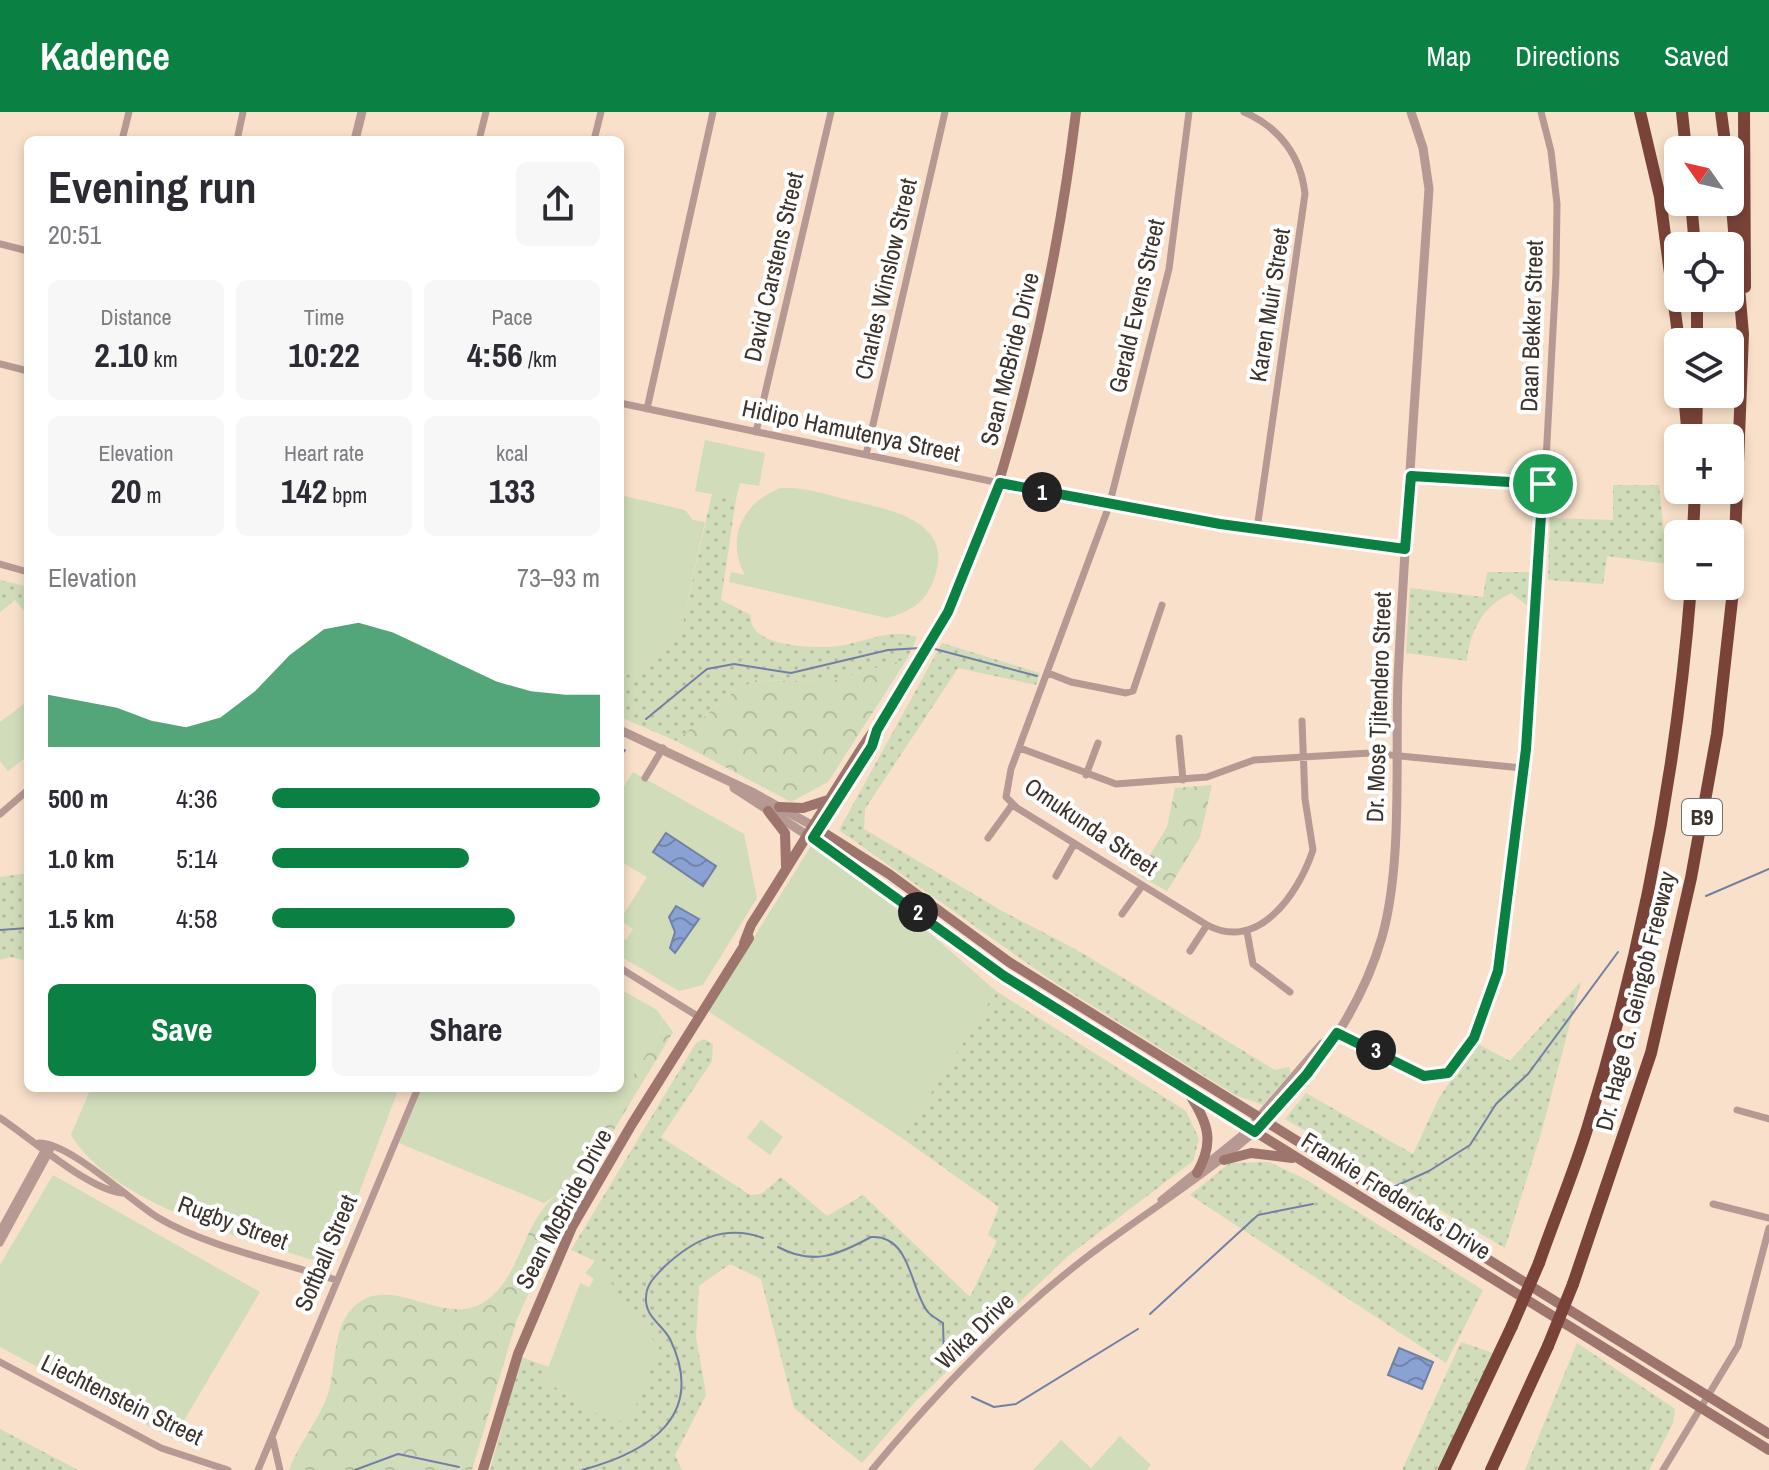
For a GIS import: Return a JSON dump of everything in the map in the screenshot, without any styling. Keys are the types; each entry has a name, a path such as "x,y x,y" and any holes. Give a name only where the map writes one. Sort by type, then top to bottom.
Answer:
{"highway":[{"path":"1640,112 1660,197 1677,328"},
{"path":"1682,112 1685,136"},
{"path":"1721,112 1724,136"},
{"path":"1743,328 1747,255 1744,112"},
{"name":"Dr. Hage G. Geingob Freeway","path":"1733,216 1742,328"},
{"name":"Dr. Hage G. Geingob Freeway","path":"1491,1470 1573,1284 1651,1053 1691,878 1717,734 1733,591 1740,408"},
{"name":"Dr. Hage G. Geingob Freeway","path":"1444,1470 1539,1263 1588,1128 1627,981 1659,835 1683,690 1690,600"}],"main road":[{"name":"Sean McBride Drive","path":"483,1470 518,1354 552,1270 596,1183 813,832 829,799 877,730 948,612 1000,483 1058,244 1076,112"},
{"name":"Sean McBride Drive","path":"744,943 751,925 784,871 872,746 877,730"},
{"path":"779,807 803,808 829,799"},
{"path":"768,811 781,825 788,842 784,871"},
{"name":"Frankie Fredericks Drive","path":"813,832 1004,976 1769,1450"},
{"name":"Frankie Fredericks Drive","path":"813,832 889,874 1009,962 1262,1122 1769,1434"},
{"path":"1188,1092 1209,1130 1208,1150 1197,1173"},
{"path":"1224,1160 1251,1153 1298,1159"}],"street":[{"path":"123,136 129,112"},
{"path":"238,136 243,112"},
{"path":"356,136 362,112"},
{"path":"480,136 486,112"},
{"path":"595,136 601,112"},
{"path":"647,409 713,112"},
{"name":"David Carstens Street","path":"756,432 831,112"},
{"name":"Charles Winslow Street","path":"866,455 945,112"},
{"name":"Gerald Evens Street","path":"1109,506 1169,269 1189,112"},
{"name":"Karen Muir Street","path":"1244,112 1266,124 1284,140 1299,167 1305,194 1257,529"},
{"name":"Dr. Mose Tjitendero Street","path":"1252,1131 1350,1010 1374,963 1389,907 1405,549 1429,189 1423,148 1411,112"},
{"name":"Daan Bekker Street","path":"1335,1032 1424,1076 1448,1073 1465,1052 1487,1010 1498,971 1539,591 1550,405 1557,204 1551,151 1541,112"},
{"path":"0,244 24,250"},
{"path":"0,364 24,370"},
{"name":"Hidipo Hamutenya Street","path":"624,404 1109,506 1405,549"},
{"path":"1411,476 1543,484"},
{"name":"Omukunda Street","path":"1109,506 1006,789 1012,805 1207,925 1226,934 1247,932"},
{"path":"0,564 24,571"},
{"path":"1048,673 1071,682 1126,693 1133,691 1162,605"},
{"path":"1290,992 1253,964 1247,932 1261,927 1275,914 1313,850 1305,799 1302,721"},
{"path":"624,732 779,807 813,832"},
{"path":"1179,738 1183,780"},
{"path":"1086,775 1098,743"},
{"path":"645,778 663,748"},
{"path":"1020,748 1116,784 1207,777 1254,760 1395,754 1522,768"},
{"path":"732,786 768,811 813,832"},
{"path":"0,814 24,793"},
{"path":"988,838 1012,805"},
{"path":"1056,876 1074,844"},
{"path":"1122,914 1142,886"},
{"path":"1190,951 1207,925"},
{"path":"624,970 699,1017"},
{"name":"Softball Street","path":"258,1470 416,1092"},
{"path":"1737,1110 1769,1119"},
{"name":"Rugby Street","path":"0,1118 175,1227 336,1280"},
{"name":"Wika Drive","path":"1119,1234 1224,1160 1252,1131"},
{"name":"Wika Drive","path":"872,1470 915,1418 1034,1301 1252,1131"},
{"path":"0,1231 47,1147"},
{"path":"0,1243 47,1147"},
{"path":"1713,1204 1769,1218"},
{"path":"1663,1470 1738,1346 1769,1232"},
{"name":"Liechtenstein Street","path":"0,1362 161,1448 228,1470"},
{"path":"273,1434 274,1455 280,1470"}],"green space":[{"path":"705,440 765,453 759,486 740,483 736,499 695,491"},
{"path":"1613,485 1659,485 1664,564 1607,556 1603,584 1548,580 1550,518 1613,520"},
{"path":"781,488 823,493 913,520 935,542 938,557 928,593 911,608 887,618 729,582 731,572 745,575 737,548 741,523 757,502"},
{"path":"712,494 736,499 721,600 751,615 752,625 758,633 790,645 814,647 836,646 894,634 917,637 907,659 828,682 756,680 731,694 676,741 624,719 624,676 641,668 681,631"},
{"path":"624,496 685,510 693,520 705,522 681,631 641,668 624,676"},
{"path":"1487,572 1533,572 1529,607 1511,593 1501,598 1485,613 1474,630 1467,661 1406,653 1410,588 1483,597"},
{"path":"0,580 24,586 24,611 15,600 0,612"},
{"path":"942,643 1040,673 1036,685 958,668 865,809 864,829 1004,912 1077,950 1275,1070 1289,1067 1291,1073 1263,1105 1235,1095 1048,978 839,830"},
{"path":"907,659 828,782 791,802 676,741 731,694 756,680 828,682"},
{"path":"24,704 24,759 8,771 0,761 0,722"},
{"path":"633,772 744,834 757,898 703,985 679,991 624,958 624,939 633,929 624,923 624,914 647,877 624,863 624,787"},
{"path":"1212,785 1200,837 1167,891 1138,875 1167,827 1175,788"},
{"path":"811,846 876,886 996,991 902,1138 708,1011"},
{"path":"24,874 24,960 10,957 0,960 0,877"},
{"path":"1581,981 1542,1130 1505,1248 1285,1119 1306,1093 1413,1154 1439,1098 1476,1043 1510,1061"},
{"path":"624,991 657,1010 661,1016 660,1032 624,1090"},
{"path":"996,991 1186,1111 1199,1139 1193,1161 1068,1256 915,1402 862,1463 794,1408 761,1279 730,1264 699,1286 696,1337 706,1395 675,1455 682,1470 490,1470 521,1357 549,1367 544,1379 589,1411 595,1261 571,1250 696,1043 704,1039 713,1044 712,1061 661,1137 750,1195 761,1194 781,1177 827,1216 863,1195 970,1297 997,1241 988,1235 999,1207 902,1138"},
{"path":"661,1016 673,1032 563,1214 516,1322 472,1470 289,1470 328,1394 339,1333 349,1312 358,1303 373,1296 389,1295 455,1309 472,1308 487,1300 508,1276 538,1215 562,1191 660,1032"},
{"path":"89,1092 397,1092 335,1256 320,1262 219,1230 149,1200 91,1160 71,1135"},
{"path":"419,1092 623,1092 562,1191 544,1203 399,1143"},
{"path":"761,1120 783,1137 770,1155 747,1138"},
{"path":"1269,1162 1303,1178 1483,1290 1446,1363 1190,1195 1230,1163"},
{"path":"53,1175 260,1292 173,1439 0,1347 0,1265"},
{"path":"595,1261 659,1348 629,1424 589,1411 544,1379 580,1283 589,1287 594,1279 585,1273"},
{"path":"1461,1342 1493,1353 1438,1470 1402,1470"},
{"path":"1577,1343 1675,1409 1673,1423 1649,1470 1525,1470"},
{"path":"0,1429 78,1470 0,1470"},
{"path":"1120,1436 1151,1465 1146,1470 1033,1470 1061,1440 1091,1468"}],"water":[{"path":"666,833 716,866 703,886 653,852"},
{"path":"676,906 699,919 675,953 670,948 675,932 669,917"},
{"path":"1399,1348 1433,1362 1422,1389 1388,1375"}],"waterway":[{"path":"646,719 707,669 734,664 791,673 888,650 920,648"},
{"path":"935,649 1037,676"},
{"path":"1706,896 1769,869"},
{"path":"0,930 24,928"},
{"path":"1389,1189 1429,1171 1470,1145 1496,1104 1528,1074 1618,952"},
{"path":"1150,1314 1258,1215 1313,1204"},
{"path":"582,1470 629,1453 649,1441 665,1427 676,1410 681,1389 680,1366 670,1339 646,1305 646,1293 652,1281 675,1257 710,1237 735,1233 763,1238"},
{"path":"778,1247 814,1257 836,1253 871,1237 884,1238 894,1244 908,1265 928,1312 943,1323 944,1358"},
{"path":"972,1397 994,1407 1016,1404 1138,1329"},
{"path":"355,1470 398,1454 459,1467"}],"route":[{"path":"1411,476 1543,484 1539,591 1526,749 1498,971 1487,1010 1474,1038 1448,1073 1442,1076 1424,1076 1337,1033 1307,1074 1255,1132 1004,976 813,838 872,746 877,730 948,612 1000,483 1109,506 1405,549 1411,476"}]}
